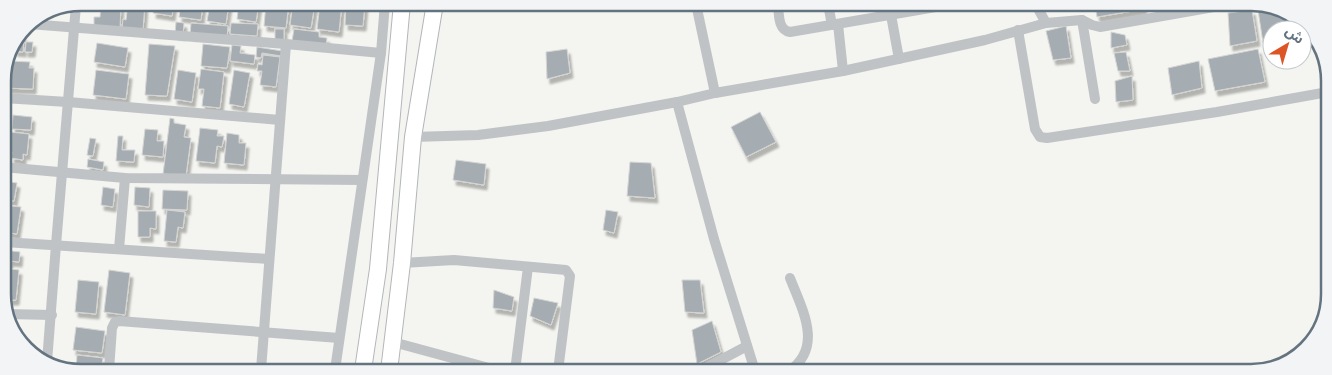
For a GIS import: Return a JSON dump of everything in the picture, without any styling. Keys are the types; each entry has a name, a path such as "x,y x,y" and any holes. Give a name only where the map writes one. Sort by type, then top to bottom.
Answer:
{"main road":[{"path":"364,364 378,269 401,11"},
{"path":"390,364 402,263 413,137 434,11"}],"street":[{"path":"336,364 381,53 384,11"},
{"path":"697,11 714,93"},
{"path":"779,11 782,29 787,32 914,11"},
{"path":"830,11 835,25 843,71"},
{"path":"1039,11 1046,23"},
{"path":"413,137 478,136 548,126 677,102 714,93 843,71 985,40 1046,23 1082,20 1100,27 1191,11"},
{"path":"48,355 75,12"},
{"path":"891,15 899,59"},
{"path":"1082,20 1095,99"},
{"path":"40,25 381,53"},
{"path":"1018,30 1035,129 1040,137 1047,138 1321,93"},
{"path":"261,364 286,44"},
{"path":"11,98 280,120"},
{"path":"677,102 714,238 753,364"},
{"path":"11,169 125,178 362,180"},
{"path":"119,250 125,178"},
{"path":"11,242 270,259"},
{"path":"402,263 454,260 566,270 570,276 559,364"},
{"path":"516,364 528,266"},
{"path":"790,278 808,324 809,338 802,358 796,364"},
{"path":"15,314 52,315"},
{"path":"109,364 112,328 115,322 119,320 339,338"},
{"path":"393,342 474,364"},
{"path":"713,364 747,346"}],"building":[{"path":"100,11 121,11 120,29 94,27 94,17 100,17"},
{"path":"127,11 144,11 143,30 122,28 123,19 126,20"},
{"path":"153,11 173,11 172,16 153,13"},
{"path":"180,11 202,11 201,20 179,17"},
{"path":"209,11 228,11 226,24 207,21"},
{"path":"238,11 258,11 256,22 237,19"},
{"path":"265,11 288,11 286,28 264,26"},
{"path":"292,11 314,11 311,28 290,25"},
{"path":"319,11 341,11 339,32 317,29"},
{"path":"346,11 364,11 363,26 345,25"},
{"path":"1096,11 1132,11 1097,17"},
{"path":"1252,11 1257,41 1230,46 1228,13"},
{"path":"1258,12 1283,20 1262,20 1262,36"},
{"path":"176,22 184,23 183,35 175,34"},
{"path":"191,23 228,26 227,38 190,35"},
{"path":"231,23 258,24 257,36 230,34"},
{"path":"1066,26 1071,58 1053,60 1046,31"},
{"path":"275,29 284,29 284,41 275,41"},
{"path":"294,29 319,32 319,37 327,38 326,46 292,41"},
{"path":"1111,32 1125,35 1127,45 1111,48"},
{"path":"26,42 33,42 32,52 25,52"},
{"path":"24,43 23,52 19,52"},
{"path":"97,43 128,48 125,67 94,62"},
{"path":"149,44 175,46 167,96 145,95"},
{"path":"203,44 230,47 227,68 201,66"},
{"path":"232,45 241,46 240,53 255,55 254,64 230,61"},
{"path":"257,47 282,51 281,56 262,53 261,58 256,57"},
{"path":"567,49 570,73 547,79 546,52"},
{"path":"1258,49 1265,82 1215,91 1208,59"},
{"path":"1126,52 1130,71 1118,71 1114,53"},
{"path":"263,55 280,57 276,87 260,85 262,71 257,71 258,64 262,65"},
{"path":"15,61 30,62 29,68 34,68 33,89 11,88 11,77"},
{"path":"1199,61 1202,88 1172,95 1168,68"},
{"path":"201,69 224,72 220,108 202,106 204,89 198,89"},
{"path":"96,70 129,74 126,99 93,95"},
{"path":"178,70 196,73 192,102 174,99"},
{"path":"234,70 250,73 244,107 229,104"},
{"path":"1132,76 1133,100 1116,102 1115,81"},
{"path":"760,112 776,142 746,157 731,127"},
{"path":"13,115 32,117 31,130 12,129"},
{"path":"170,118 174,119 174,123 186,125 184,137 191,138 186,176 163,174"},
{"path":"200,128 218,130 217,136 224,136 222,147 217,146 215,163 196,161"},
{"path":"145,129 158,130 157,141 164,141 163,157 142,155"},
{"path":"11,132 29,134 27,155 23,154 23,160 11,158"},
{"path":"227,133 239,135 239,143 246,143 244,165 224,163"},
{"path":"118,136 123,136 122,150 135,150 134,162 116,161"},
{"path":"90,138 96,139 93,156 87,155"},
{"path":"88,159 104,162 103,170 87,167"},
{"path":"456,160 486,164 484,185 453,180"},
{"path":"630,162 651,163 655,198 627,196"},
{"path":"11,182 17,183 14,201 11,200"},
{"path":"103,187 115,189 113,207 101,205"},
{"path":"135,187 150,188 149,207 134,205"},
{"path":"163,190 188,191 187,210 162,209"},
{"path":"11,206 21,207 17,234 11,233"},
{"path":"167,210 185,212 183,228 178,227 176,242 164,241"},
{"path":"606,210 618,212 614,233 603,230"},
{"path":"138,211 156,211 156,229 150,228 150,237 138,237"},
{"path":"11,251 20,252 19,262 11,261"},
{"path":"11,269 19,270 16,300 12,300"},
{"path":"109,270 130,273 125,315 104,312"},
{"path":"78,280 99,282 96,314 75,312"},
{"path":"682,280 700,280 704,313 685,312"},
{"path":"494,290 514,297 512,311 493,308"},
{"path":"534,298 558,303 551,325 530,316"},
{"path":"712,321 721,352 697,364 692,330"},
{"path":"76,327 105,331 102,353 73,350"},
{"path":"77,355 103,358 102,364 76,363"}]}
